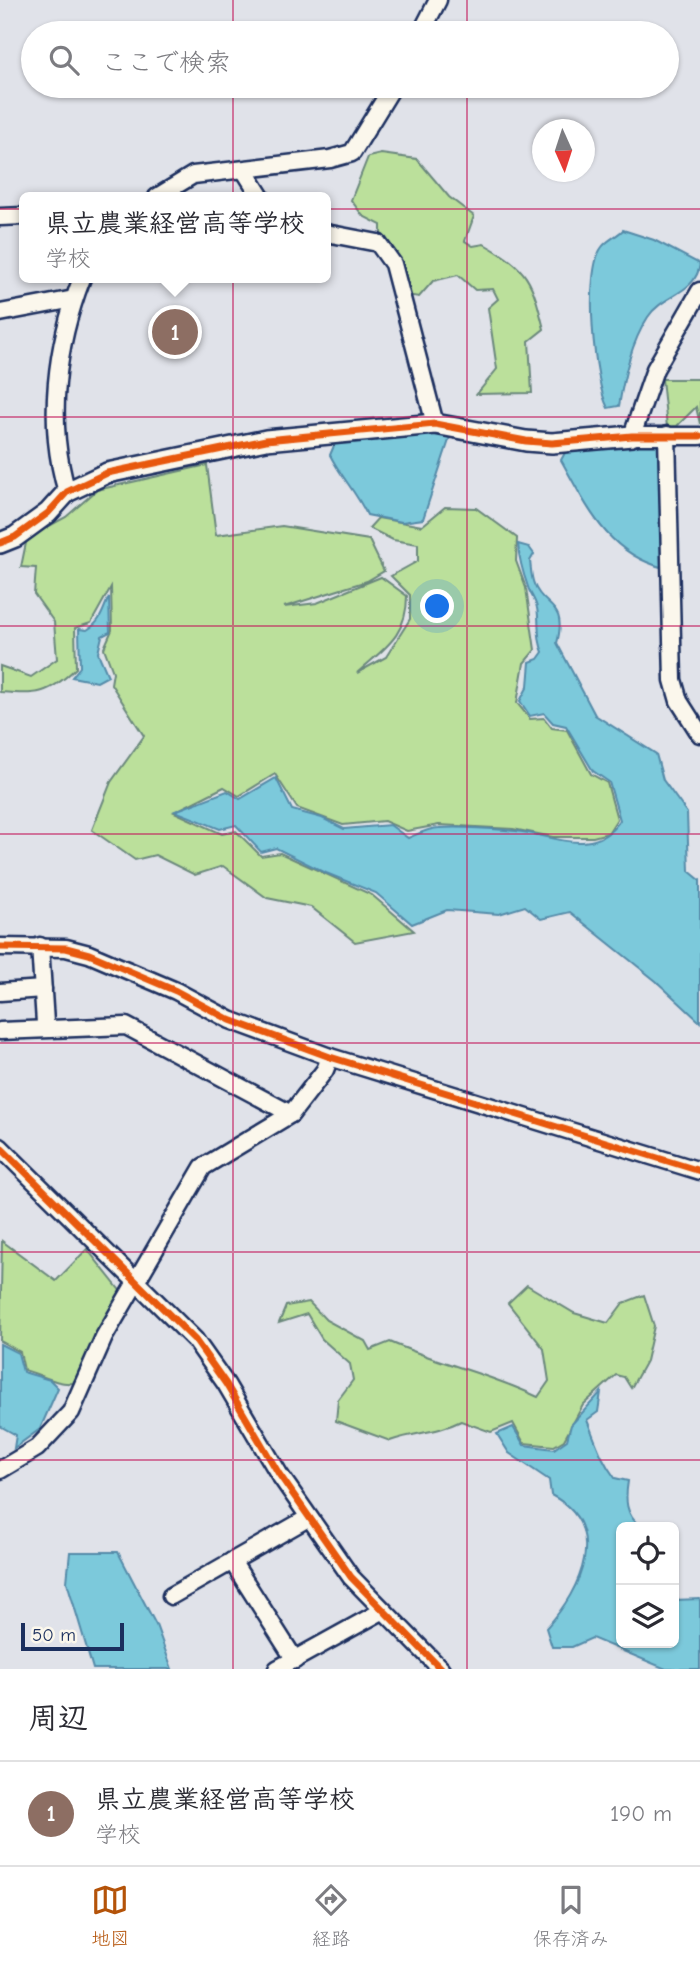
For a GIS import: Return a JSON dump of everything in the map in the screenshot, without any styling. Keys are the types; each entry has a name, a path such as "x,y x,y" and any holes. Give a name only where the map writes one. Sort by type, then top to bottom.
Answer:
{"street":[{"path":"427,21 438,0"},
{"path":"166,192 193,176 352,153 386,98"},
{"path":"244,170 258,192"},
{"path":"0,217 19,216"},
{"path":"331,234 378,243 393,264 435,424"},
{"path":"66,492 55,435 55,394 74,299 80,283"},
{"path":"632,436 655,369 700,291"},
{"path":"0,313 74,299"},
{"path":"0,543 15,537 48,513 66,492 107,473 266,440 435,424 526,441 552,443 632,436 700,436"},
{"path":"667,435 673,680 679,701 700,734"},
{"path":"40,946 45,1023"},
{"path":"0,947 66,948 89,954 176,991 230,1020 330,1057 700,1171"},
{"path":"0,992 43,989"},
{"path":"0,1031 126,1026 290,1114"},
{"path":"0,1470 37,1448 71,1412 104,1337 203,1167 290,1114 326,1070 330,1057"},
{"path":"0,1147 139,1281 195,1340 219,1373 308,1518 351,1577 442,1669"},
{"path":"171,1596 308,1518"},
{"path":"232,1561 295,1660"},
{"path":"277,1669 382,1611"}],"green space":[{"path":"381,154 417,159 449,197 474,216 465,241 473,246 484,244 499,253 520,269 526,278 536,299 544,329 529,341 532,393 477,394 497,369 488,308 498,299 493,289 475,290 458,275 433,281 419,297 406,295 402,263 381,238 381,225 363,216 351,200 368,157"},
{"path":"662,379 700,379 700,424 696,407 677,426 667,427"},
{"path":"207,465 216,535 282,526 369,540 384,571 367,581 284,607 317,603 381,577 407,596 403,622 398,632 384,649 357,673 386,657 410,619 410,595 391,576 418,561 418,544 393,540 369,528 378,518 422,526 445,507 476,508 517,538 516,561 526,588 535,650 524,663 517,703 530,719 544,718 552,728 567,730 591,774 607,783 617,819 608,833 593,837 553,837 513,829 439,825 407,831 384,821 343,825 297,808 275,774 239,796 224,787 174,812 222,834 236,831 261,856 280,853 372,895 414,931 355,942 311,907 267,898 223,866 195,875 155,855 135,860 92,830 111,782 144,736 111,684 113,672 104,648 112,630 111,587 91,623 75,628 76,668 58,684 42,691 0,692 0,666 31,677 57,659 54,622 34,594 36,568 21,567 27,538 66,517 97,490"},
{"path":"2,1241 56,1281 87,1249 122,1293 73,1383 55,1381 24,1370 20,1352 0,1341"},
{"path":"527,1285 574,1313 608,1323 623,1303 644,1295 654,1326 646,1361 631,1388 624,1377 616,1375 583,1405 564,1440 554,1446 524,1443 513,1423 491,1432 461,1421 390,1441 336,1421 338,1400 353,1380 350,1364 322,1339 307,1314 279,1323 286,1306 309,1302 326,1320 365,1341 370,1350 390,1342 538,1397 549,1381 544,1349 508,1303"}],"water":[{"path":"623,230 654,240 700,264 692,282 654,309 648,317 633,349 619,406 608,408 598,376 595,352 593,279 596,260 602,247"},
{"path":"392,434 451,434 423,519 402,522 367,515 330,455 336,441"},
{"path":"654,442 662,451 664,568 644,561 613,540 590,511 561,460 566,451"},
{"path":"518,544 529,547 534,554 530,561 534,584 557,613 560,630 557,643 595,715 656,754 663,780 687,813 689,871 700,880 700,1022 656,981 570,912 541,919 525,906 499,914 447,910 412,924 376,893 326,873 276,848 261,852 236,825 220,829 175,811 227,791 240,799 276,778 292,810 322,818 344,829 390,825 408,838 435,828 477,828 516,831 572,842 598,839 610,832 620,820 609,782 593,771 566,726 553,723 544,713 530,716 520,701 528,686 530,662 538,659 543,652 536,605 524,576"},
{"path":"109,597 110,632 102,636 98,653 108,676 97,682 72,677 80,667 79,629 87,630 96,623"},
{"path":"0,1344 18,1353 23,1372 50,1380 58,1388 40,1429 14,1448 16,1435 0,1426"},
{"path":"601,1392 598,1412 587,1420 610,1471 615,1478 628,1481 627,1506 636,1522 616,1522 616,1648 679,1648 679,1600 700,1599 700,1669 666,1669 592,1638 572,1647 552,1647 546,1628 570,1595 579,1577 585,1540 580,1523 569,1508 551,1495 549,1480 509,1453 497,1434 513,1427 524,1445 554,1449 567,1440 571,1425"},
{"path":"70,1552 118,1552 156,1625 172,1669 93,1669 67,1582"}],"cycle path":[{"path":"0,543 15,537 48,513 67,492 107,473 266,440 435,424 526,441 552,443 632,436 700,436"},
{"path":"0,947 66,948 89,954 176,991 230,1020 330,1057 700,1171"},
{"path":"0,1147 195,1340 226,1384 279,1474 351,1577 441,1669"}],"place":[{"name":"県立農業経営高等学校","path":"175,332"}]}
